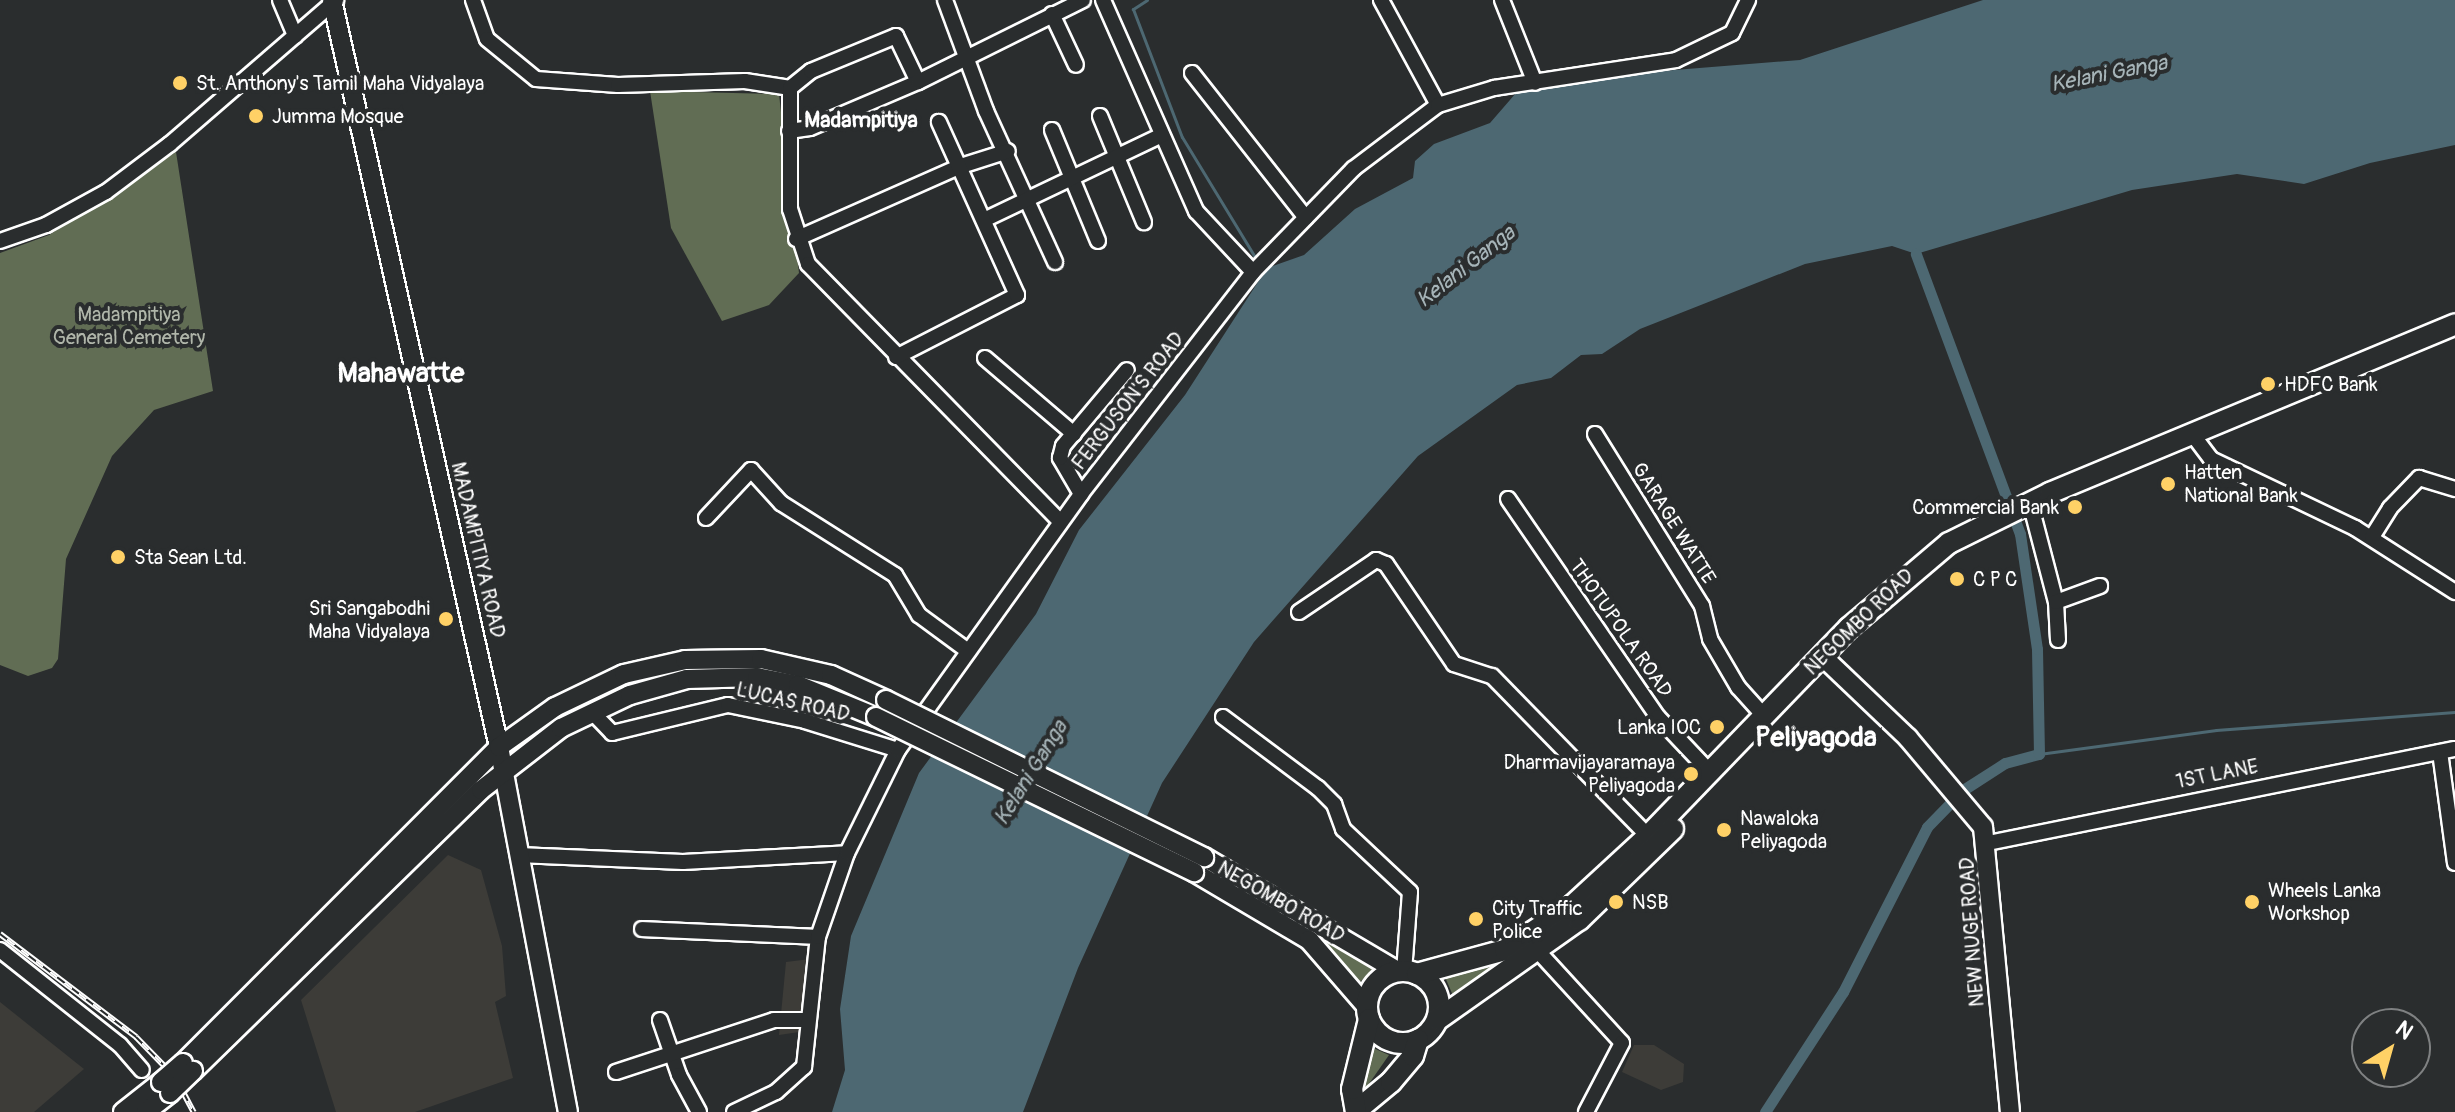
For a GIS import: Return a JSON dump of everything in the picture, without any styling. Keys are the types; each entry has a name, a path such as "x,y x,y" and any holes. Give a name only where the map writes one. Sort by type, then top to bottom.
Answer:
{"highway":[{"name":"NEGOMBO ROAD","path":"1437,1020 1579,920 1649,855 1918,565 2007,520 2196,441 2455,324"},
{"name":"NEGOMBO ROAD","path":"2196,441 2455,338"},
{"name":"NEGOMBO ROAD","path":"1406,972 1481,959 1530,936 1603,880 1764,716 1827,660"},
{"path":"1406,972 1436,993 1437,1020 1418,1040 1413,1056 1391,1082 1355,1112 1352,1089 1376,983 1406,972"},
{"path":"1368,1013 1390,1041 1418,1040"}],"main road":[{"name":"MADAMPITIYA ROAD","path":"333,1 499,747 568,1112"},
{"path":"188,1067 499,747 530,723 624,674 685,660 761,659 831,675 886,700 1199,865"},
{"name":"NEW NUGE ROAD","path":"1827,660 1942,776 1975,815 1988,843 2010,1112"},
{"path":"146,1112 166,1087 503,770 592,712 687,679 757,677 826,694 1199,865"},
{"path":"487,694 507,719 530,723"},
{"path":"481,790 499,790 508,798"},
{"name":"NEGOMBO ROAD","path":"1199,865 1406,972"},
{"name":"NEGOMBO ROAD","path":"1199,865 1303,935 1333,963 1368,1013"},
{"path":"123,1112 166,1087"}],"street":[{"path":"280,0 295,36"},
{"path":"473,0 487,39 536,79 618,85 745,81 790,88 811,71 896,36 918,82"},
{"path":"945,0 967,60 1055,262"},
{"path":"789,131 819,124 918,82 1083,0"},
{"path":"1103,0 1203,223 1253,272"},
{"path":"1381,0 1438,105"},
{"path":"1502,0 1535,83"},
{"name":"FERGUSON'S ROAD","path":"734,1112 792,1082 804,1067 806,1020 818,937 847,853 898,750 1081,494 1253,272 1353,169 1438,105 1469,93 1676,60 1704,50 1732,33 1748,0"},
{"path":"0,241 46,225 106,192 170,144 333,1"},
{"path":"1052,14 1076,65"},
{"path":"1192,73 1306,218"},
{"path":"790,88 790,209 796,239 808,264 1061,522"},
{"path":"1100,116 1144,222"},
{"path":"896,357 1017,295 986,219 939,122"},
{"path":"1052,130 1098,241"},
{"path":"986,219 1162,135"},
{"path":"796,239 961,166 1008,151"},
{"path":"985,358 1074,434"},
{"path":"1081,494 1060,458 1074,434 1127,370"},
{"name":"GARAGE WATTE","path":"1595,434 1702,606 1710,639 1738,687 1764,716"},
{"path":"2196,441 2211,459 2372,537 2455,592"},
{"path":"706,518 751,470 781,503 895,575 919,615 968,651"},
{"path":"2372,537 2390,508 2419,478 2455,489"},
{"name":"THOTUPOLA ROAD","path":"1508,499 1658,717 1710,772"},
{"path":"2029,512 2056,602 2058,640"},
{"path":"1299,612 1376,560 1386,564 1454,664 1492,676 1648,836"},
{"path":"2056,602 2100,586"},
{"name":"LUCAS ROAD","path":"592,712 612,733 728,705 805,721 898,750"},
{"path":"1223,717 1318,788 1334,804 1343,829 1410,892 1406,972"},
{"path":"2448,751 2455,863"},
{"name":"1ST LANE","path":"1988,843 2448,751"},
{"path":"518,855 683,862 847,853"},
{"path":"642,929 818,937"},
{"path":"1536,949 1622,1043 1586,1112"},
{"path":"0,950 120,1045 142,1070"},
{"path":"660,1020 671,1057 699,1112"},
{"path":"616,1072 671,1057 774,1020 806,1020"}],"shaded area":[{"path":"448,855 481,870 502,946 506,996 495,1002 513,1078 415,1112 336,1112 301,1000"},
{"path":"818,958 806,1031 779,1035 786,962"},
{"path":"0,1002 84,1069 34,1112 0,1112"},
{"path":"1634,1045 1654,1045 1684,1064 1683,1082 1661,1090 1622,1072"}],"green space":[{"path":"650,91 779,94 799,273 769,305 722,321 671,228"},
{"name":"Madampitiya General Cemetery","path":"176,152 213,391 154,410 112,456 66,559 58,659 52,668 28,676 0,665 0,253 49,235"},
{"path":"1306,926 1341,948 1375,967 1360,982"},
{"path":"1498,965 1454,998 1445,977"},
{"path":"1371,1047 1389,1055 1359,1098"}],"water":[{"name":"Kelani Ganga","path":"1983,0 2455,0 2455,145 2370,163 2304,184 2237,174 2132,190 1916,254 1892,246 1805,264 1640,329 1602,354 1581,355 1551,378 1517,385 1418,456 1254,642 1162,783 1078,968 1023,1112 832,1112 845,1070 840,1009 851,936 919,773 1036,614 1079,530 1185,395 1267,268 1304,255 1355,209 1413,178 1415,161 1434,144 1490,123 1516,93 1600,76 1800,60"}],"waterway":[{"path":"1147,0 1133,9 1182,137 1258,262"},
{"path":"1765,1112 1843,992 1927,827 1963,790 2005,763 2039,754 2037,649 2020,534 1916,254"},
{"path":"2039,754 2216,730 2455,712"}],"railway":[{"path":"0,934 136,1037 175,1077 194,1112"}],"place":[{"name":"St. Anthony's Tamil Maha Vidyalaya","path":"180,83"},
{"name":"Jumma Mosque","path":"256,116"},
{"name":"HDFC Bank","path":"2268,384"},
{"name":"Hatten National Bank","path":"2168,484"},
{"name":"Commercial Bank","path":"2075,507"},
{"name":"Sta Sean Ltd.","path":"118,557"},
{"name":"C P C","path":"1957,579"},
{"name":"Sri Sangabodhi Maha Vidyalaya","path":"446,619"},
{"name":"Lanka IOC","path":"1717,727"},
{"name":"Dharmavijayaramaya Peliyagoda","path":"1691,774"},
{"name":"Nawaloka Peliyagoda","path":"1724,830"},
{"name":"NSB","path":"1616,902"},
{"name":"Wheels Lanka Workshop","path":"2252,902"},
{"name":"City Traffic Police","path":"1476,919"}],"district":[{"name":"Madampitiya","path":"861,121"},
{"name":"Mahawatte","path":"401,374"},
{"name":"Peliyagoda","path":"1816,738"}]}
